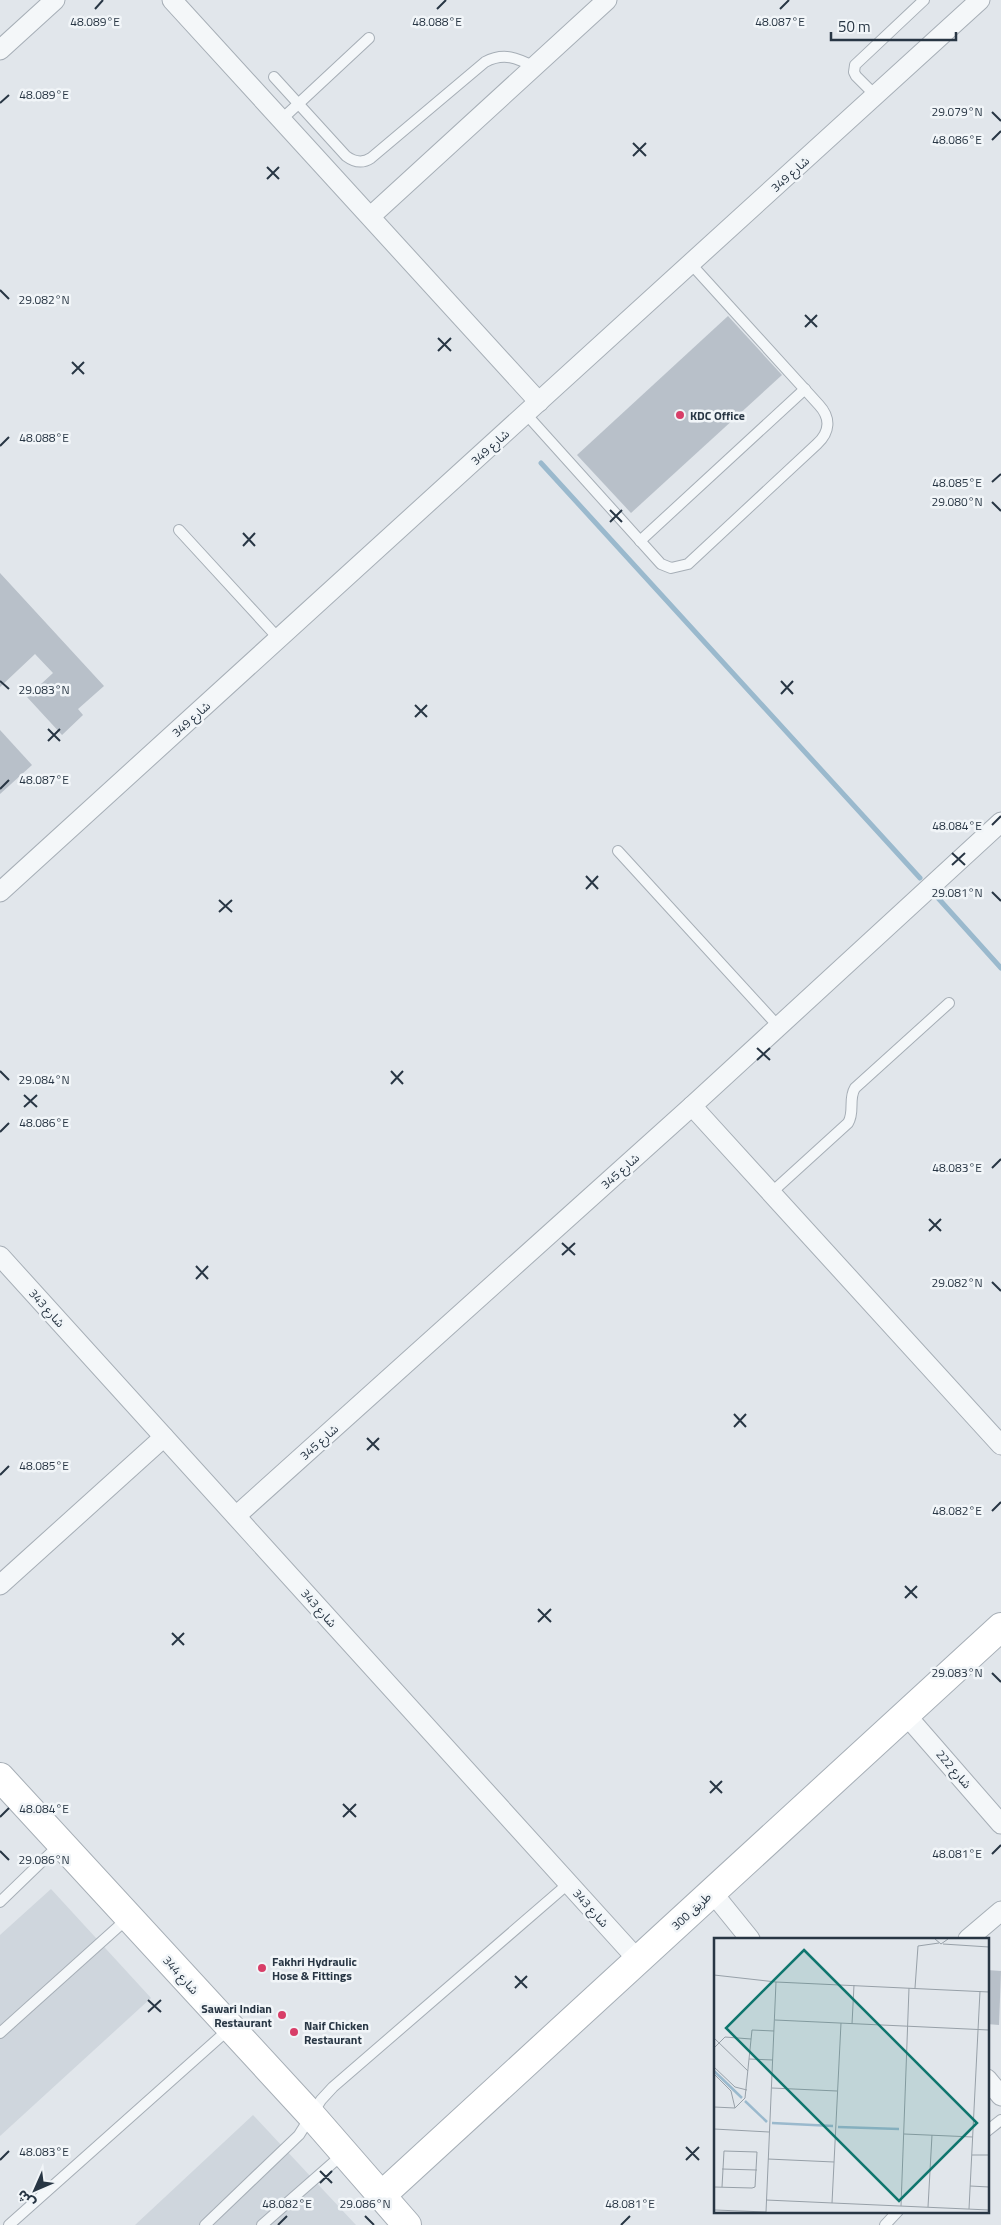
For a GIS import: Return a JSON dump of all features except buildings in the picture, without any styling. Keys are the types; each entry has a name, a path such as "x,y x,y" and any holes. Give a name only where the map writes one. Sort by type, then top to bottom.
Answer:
{"main road":[{"name":"طريق 300","path":"382,2195 1001,1627"},
{"name":"شارع 344","path":"0,1777 312,2116 407,2225"}],"street":[{"path":"0,50 55,0"},
{"path":"172,0 371,216 532,408"},
{"path":"371,216 607,0"},
{"name":"شارع 349","path":"0,892 980,0"},
{"name":"شارع 345","path":"236,1516 692,1106 1001,822"},
{"path":"692,1106 1001,1445"},
{"name":"شارع 343","path":"0,1256 638,1960"},
{"path":"0,1585 164,1437"},
{"name":"شارع 222","path":"906,1715 1001,1824"},
{"path":"712,1892 749,1938"},
{"path":"969,1938 1001,1911"},
{"path":"988,2080 1001,2096"}],"lane":[{"path":"876,96 856,76 855,65 924,0"},
{"path":"282,119 369,38"},
{"path":"274,77 346,156 352,160 363,162 371,158 485,62 499,56 509,56 534,67"},
{"path":"532,408 660,564 677,568 692,560 823,439 826,433 827,418 824,410 691,264"},
{"path":"640,541 805,389"},
{"path":"179,530 279,639"},
{"path":"618,851 778,1026"},
{"path":"771,1193 848,1123 852,1114 851,1096 854,1088 949,1003"},
{"path":"0,1902 61,1843"},
{"path":"205,2225 294,2140 312,2116 320,2100 332,2087 570,1883"},
{"path":"0,2033 129,1917"},
{"path":"9,2225 229,2028"},
{"path":"988,2130 1001,2120"},
{"path":"262,2225 344,2153"},
{"path":"886,2225 897,2212"}],"shaded area":[{"path":"51,1889 151,1998 0,2136 0,1935"},
{"path":"253,2115 356,2225 135,2225"}],"waterway":[{"path":"541,463 920,878"},
{"path":"938,898 1001,968"}],"place":[{"name":"KDC Office","path":"680,415"},
{"name":"Fakhri Hydraulic Hose & Fittings","path":"262,1968"},
{"name":"Sawari Indian Restaurant","path":"282,2015"},
{"name":"Naif Chicken Restaurant","path":"294,2032"}]}
